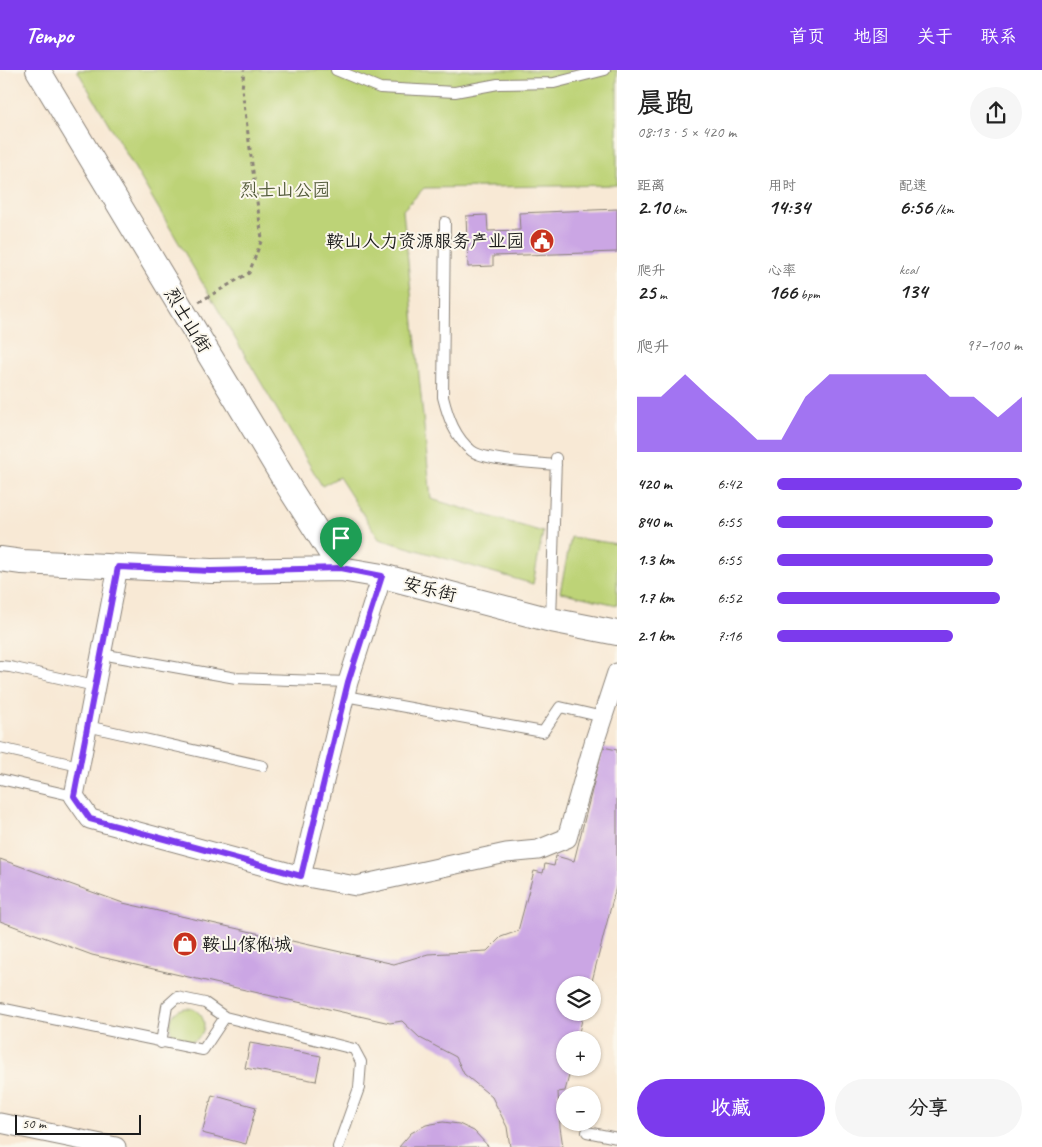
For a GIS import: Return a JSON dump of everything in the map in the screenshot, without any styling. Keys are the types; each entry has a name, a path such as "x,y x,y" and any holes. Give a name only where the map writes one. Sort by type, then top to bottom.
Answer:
{"street":[{"name":"烈士山街","path":"38,70 290,489 341,568"},
{"name":"安乐街","path":"0,559 22,562 211,571 341,568 382,576 551,620 617,633"},
{"path":"118,567 74,796 90,819 301,876 356,886 497,855 538,850 567,838 617,673"},
{"path":"301,876 346,689 382,576"},
{"path":"0,1123 116,1147"}],"lane":[{"path":"336,70 380,88 455,92 498,84 554,83 605,70"},
{"path":"445,222 443,397 449,419 461,441 473,452 486,457 556,462 551,620"},
{"path":"101,654 236,678 346,689 543,732 560,707 603,717"},
{"path":"0,666 94,686"},
{"path":"87,726 263,766"},
{"path":"0,748 79,766"},
{"path":"0,779 74,796"},
{"path":"161,1043 167,1006 177,997 205,1003 225,1017 354,1049 360,1062 358,1088 338,1147"},
{"path":"0,1008 161,1043 203,1050 225,1017"},
{"path":"587,1132 617,1138"}],"path":[{"path":"183,311 250,273 262,239 242,89 244,70"}],"green space":[{"name":"烈士山公园","path":"77,70 617,70 617,185 424,188 403,210 431,499 543,532 533,584 379,539 339,477 322,486"},
{"path":"571,537 617,544 617,605 560,592"},
{"path":"187,1008 194,1009 199,1013 203,1018 203,1032 199,1037 194,1041 187,1042 180,1041 175,1037 171,1032 170,1025 171,1018 175,1013 180,1009"}],"building":[{"name":"鞍山人力资源服务产业园","path":"617,209 617,252 493,256 493,266 468,267 466,216 487,215 488,231 520,230 519,213"},
{"name":"鞍山傢俬城","path":"603,747 617,750 617,883 593,976 556,976 556,1021 582,1021 579,1031 556,1031 556,1076 569,1076 566,1086 556,1086 556,1131 561,1131 563,1147 510,1147 507,1127 492,1097 464,1074 456,1057 420,1038 402,1021 390,1023 92,955 0,921 0,859 123,903 394,964 428,954 487,951 501,937 518,931 534,871 543,873 545,864 554,866 556,856 574,861"},
{"path":"250,1043 321,1056 316,1081 245,1068"},
{"path":"212,1095 256,1107 246,1144 202,1133"},
{"path":"443,1122 459,1124 474,1131 489,1147 399,1147 411,1133 426,1125"}],"place":[{"name":"鞍山人力资源服务产业园","path":"542,241"},
{"name":"鞍山傢俬城","path":"185,944"}],"route":[{"path":"118,567 211,571 341,568 382,576 348,682 301,876 90,819 74,796 118,567"}]}
